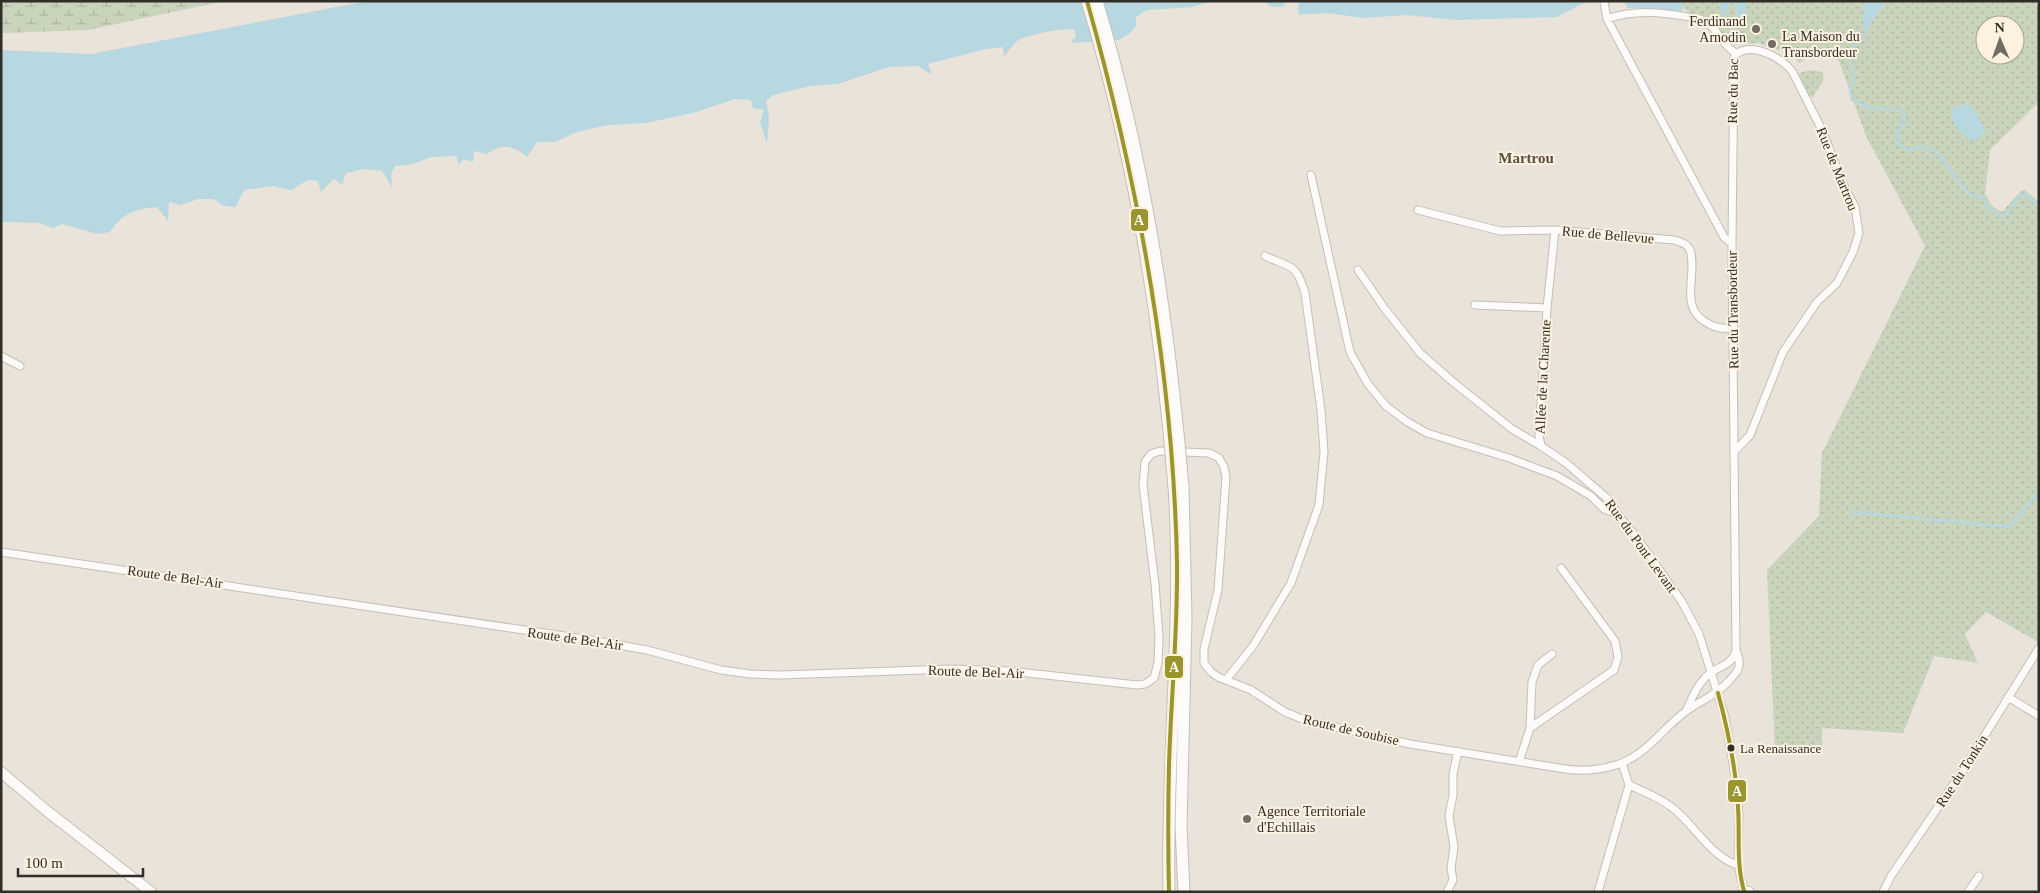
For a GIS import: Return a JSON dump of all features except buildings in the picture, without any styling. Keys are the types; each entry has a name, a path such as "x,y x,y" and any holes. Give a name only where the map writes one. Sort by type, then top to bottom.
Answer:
{"main road":[{"path":"1086,1 1120,125 1142,227 1163,366 1178,487 1186,619 1181,826 1184,892"},
{"path":"1097,1 1137,156 1159,272 1176,398 1178,487 1177,613 1168,808 1168,892"},
{"path":"1,772 47,812 151,892"},
{"path":"1744,892 1749,892"}],"street":[{"name":"Rue du Transbordeur","path":"1604,2 1607,19 1724,237 1732,244 1734,328 1736,650 1739,669 1718,693 1685,712 1647,748 1622,763"},
{"name":"Rue du Bac","path":"1607,19 1620,14 1634,12 1658,13 1700,19 1706,21 1714,28 1724,43 1736,54 1734,58 1732,244"},
{"name":"Rue de Martrou","path":"1735,451 1750,435 1783,352 1818,302 1837,283 1853,252 1859,233 1855,207 1844,186 1822,130 1792,70 1786,64 1762,52 1746,50 1736,54"},
{"path":"1311,175 1350,352 1368,384 1386,406 1406,421 1427,433 1510,458 1557,476 1591,496 1604,509 1617,514"},
{"name":"Rue de Bellevue","path":"1418,210 1500,231 1555,230 1674,240 1684,243 1690,250 1690,292 1693,308 1699,318 1711,326 1724,329 1734,328"},
{"name":"Allée de la Charente","path":"1541,446 1539,436 1547,308 1555,230"},
{"path":"1226,680 1253,646 1291,583 1319,505 1322,487 1324,452 1321,410 1305,292 1300,277 1290,265 1265,256"},
{"name":"Rue du Pont Levant","path":"1358,270 1384,310 1420,353 1453,382 1512,428 1566,463 1610,500 1617,514 1635,535 1682,602 1698,634 1725,717 1734,767 1739,814 1738,865 1744,892"},
{"name":"Allée de la Charente","path":"1475,305 1547,308"},
{"path":"1,356 20,366"},
{"name":"Route de Soubise","path":"1150,681 1156,672 1158,637 1143,485 1145,462 1151,454 1160,451 1209,453 1219,458 1224,467 1225,511 1218,590 1206,637 1203,658 1210,672 1251,690 1284,712 1305,720 1410,744 1577,771 1595,770 1622,763"},
{"name":"Route de Bel-Air","path":"1,552 600,642 646,650 721,670 750,674 781,675 951,669 1010,671 1138,685 1150,681"},
{"path":"1530,728 1614,670 1618,657 1615,641 1561,568"},
{"name":"Rue du Tonkin","path":"1883,892 1891,876 1962,772 2039,648"},
{"name":"Rue du Transbordeur","path":"1685,712 1702,680 1711,672 1731,662 1736,650"},
{"path":"1519,762 1530,728 1532,682 1538,665 1552,654"},
{"path":"2008,697 2039,716"},
{"path":"1447,892 1453,880 1451,868 1454,847 1449,816 1453,795 1453,774 1458,751"},
{"path":"1598,892 1629,785 1622,763"},
{"path":"1629,785 1650,794 1674,809 1723,858 1738,865"},
{"path":"1968,892 1979,876"}],"green space":[{"path":"1,1 225,1 88,30 1,33"},
{"path":"1683,1 1719,1 1724,23 1729,3 1735,3 1740,29 1746,20 1746,1 2035,1 2039,11 2039,102 1990,150 1985,194 1992,206 2002,212 2021,191 2025,190 2039,202 2039,645 2035,640 1986,612 1965,634 1978,663 1934,656 1903,733 1822,728 1822,754 1775,751 1767,570 1819,516 1822,453 1925,246 1866,136 1839,61 1822,49 1799,63 1792,55 1758,43 1739,44 1724,40 1682,8"},
{"path":"1809,70 1822,72 1823,76 1814,97 1807,96 1799,76 1800,73"}],"water":[{"path":"368,1 1212,1 1193,7 1147,10 1136,17 1136,26 1130,33 1119,40 1071,43 1076,37 1075,30 1046,32 1017,41 1004,57 1003,47 986,49 928,64 932,75 918,66 889,67 838,84 810,86 773,95 766,101 769,117 767,144 760,122 764,110 753,108 751,100 735,99 693,113 646,123 608,125 577,132 555,142 537,142 527,157 517,150 503,147 487,154 474,151 473,162 464,159 458,165 457,156 431,157 413,164 395,166 391,174 392,187 382,171 364,169 346,173 342,185 334,179 321,192 318,181 308,180 291,190 272,186 245,190 236,207 224,206 213,199 198,199 181,205 169,202 168,221 157,207 142,209 129,213 110,232 97,234 62,224 53,228 40,223 1,222 1,50 91,54"},
{"path":"1263,1 1601,1 1584,3 1557,17 1456,20 1407,15 1363,18 1328,13 1295,15 1294,6 1272,7"},
{"path":"1623,1 1683,1 1681,15 1668,10 1628,8"},
{"path":"1719,1 1746,1 1746,20 1740,30 1735,3 1729,3 1724,24"},
{"path":"1865,1 1885,1 1864,34 1863,16"},
{"path":"1964,104 1972,107 1986,131 1976,140 1970,140 1954,123 1952,109"}],"pier":[{"path":"1284,1 1298,1 1299,18 1293,17 1292,8 1285,9"}],"waterway":[{"path":"1864,34 1855,45 1851,54 1851,64 1855,77 1850,88 1852,100 1869,108 1895,109 1904,113 1904,123 1897,132 1899,145 1908,150 1921,147 1934,150 1970,195 1983,198 1988,208 2000,216 2008,214 2017,197 2024,194 2039,206"},
{"path":"1853,512 2010,527 2039,491"}],"transit line":[{"name":"A","path":"1087,1 1106,70 1137,209 1150,279 1169,420 1177,562 1169,765 1169,892"},
{"name":"A","path":"1718,693 1728,735 1737,792 1739,860 1744,891"}],"place":[{"name":"Ferdinand Arnodin","path":"1756,29"},
{"name":"La Maison du Transbordeur","path":"1772,44"},
{"name":"La Renaissance","path":"1731,748"},
{"name":"Agence Territoriale d'Echillais","path":"1247,819"}],"district":[{"name":"Martrou","path":"1526,158"}]}
